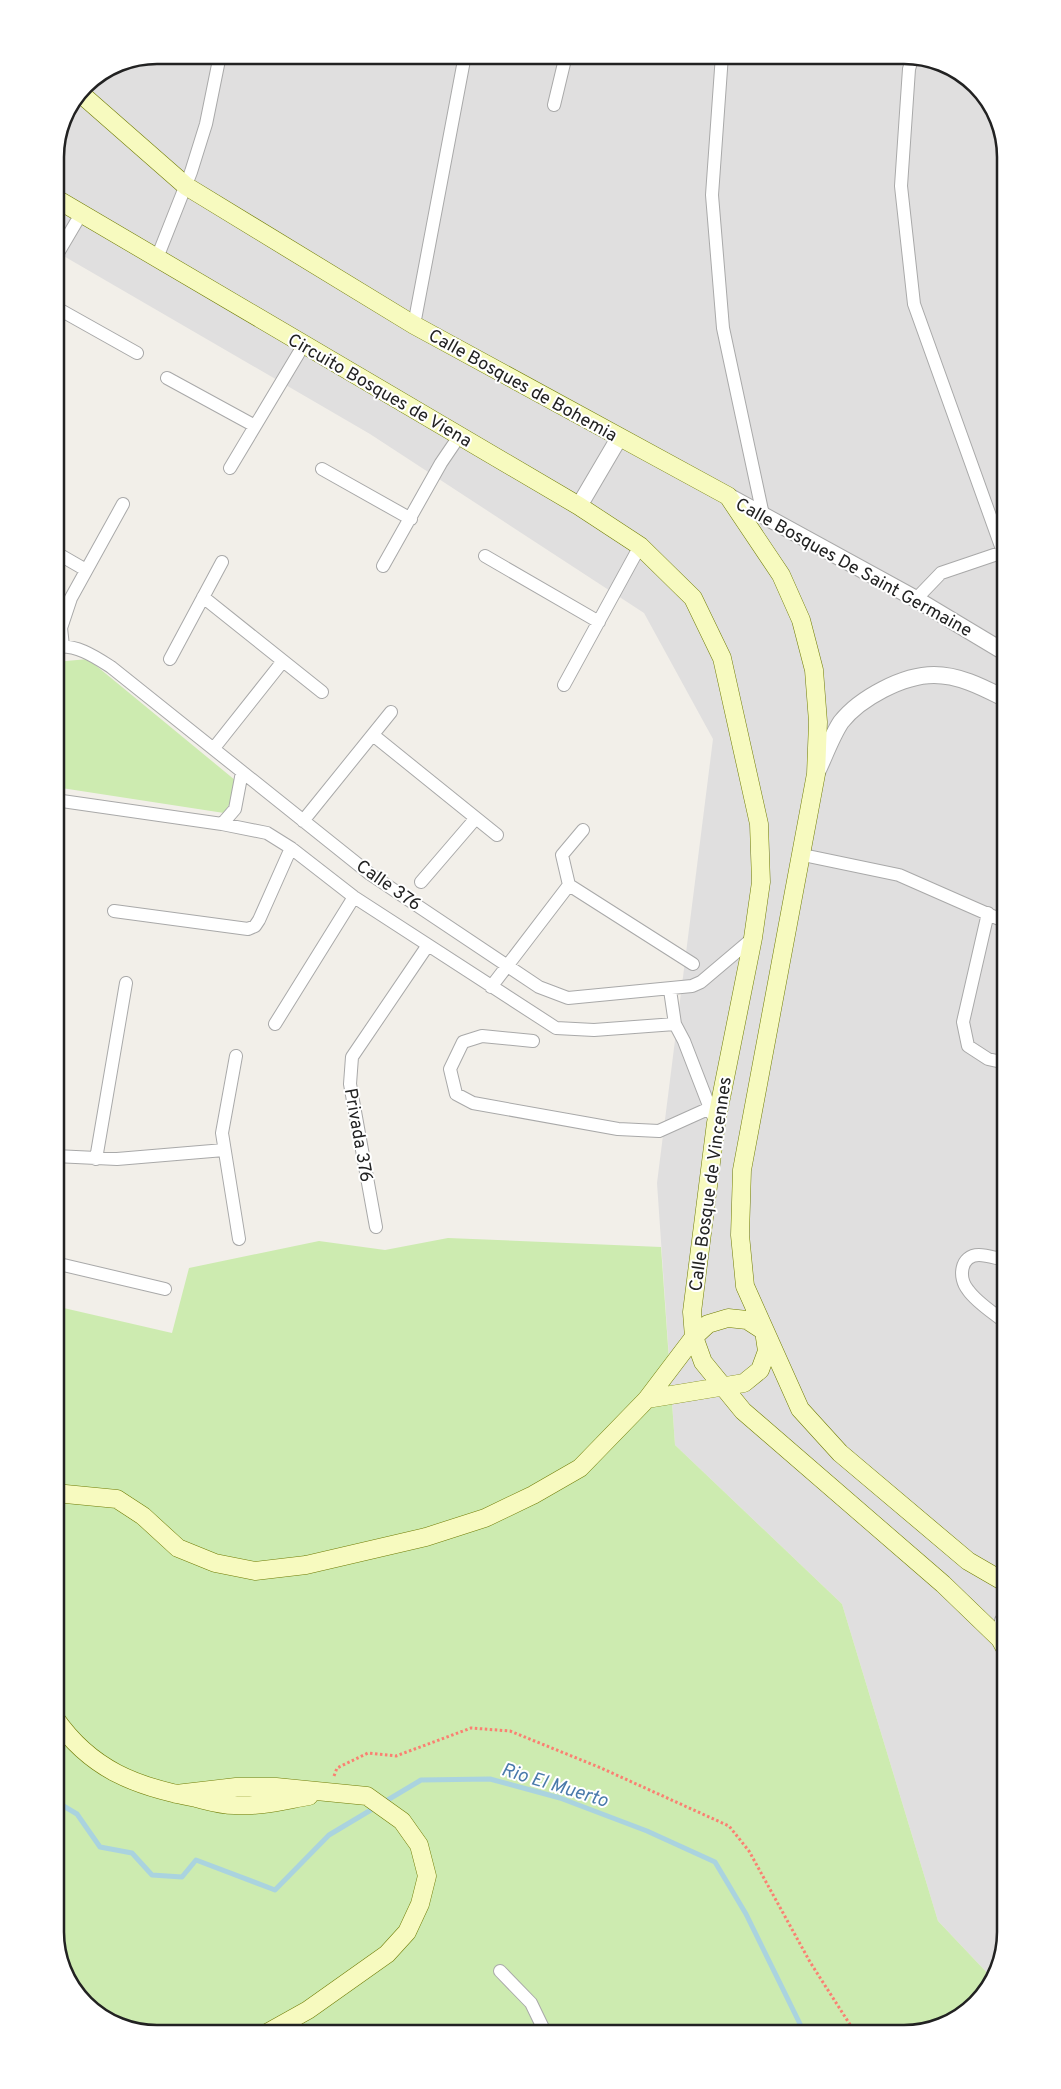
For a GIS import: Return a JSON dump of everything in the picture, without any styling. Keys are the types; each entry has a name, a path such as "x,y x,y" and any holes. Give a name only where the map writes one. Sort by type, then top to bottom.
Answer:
{"main road":[{"name":"Calle Bosques de Bohemia","path":"85,98 186,186 414,324 728,496 781,575 801,620 814,670 818,722 816,774"},
{"name":"Circuito Bosques de Viena","path":"64,204 303,346 460,435 579,506 640,546 693,598"},
{"name":"Calle Bosque de Vincennes","path":"693,598 722,658 759,824 761,882 753,938 713,1116 692,1312 694,1337 703,1362 743,1411 943,1584 997,1639"},
{"name":"Calle Bosque de Vincennes","path":"816,774 803,855 742,1170 740,1234 745,1286 800,1409 840,1453 968,1560 997,1578"},
{"path":"64,1494 117,1499 143,1516 178,1548 215,1563 255,1571 306,1564 426,1537 485,1518 533,1495 580,1468 648,1399 694,1337 708,1324 728,1318 747,1320 764,1331 767,1351 760,1370 744,1383 648,1399"},
{"path":"64,1730 90,1757 113,1773 176,1794 236,1787 276,1787 367,1796 402,1821 419,1846 427,1876 420,1904 407,1932 387,1954 308,2010 281,2025"}],"street":[{"path":"157,258 186,186 206,124 218,64"},
{"path":"414,324 463,64"},
{"path":"554,105 564,64"},
{"path":"721,64 712,195 722,319 763,515"},
{"path":"911,64 901,186 914,304 997,529"},
{"path":"64,243 81,214"},
{"path":"64,312 137,353"},
{"path":"230,468 303,346"},
{"path":"167,378 255,426"},
{"path":"383,566 460,435"},
{"path":"579,506 619,438"},
{"path":"322,469 411,519"},
{"name":"Calle Bosques De Saint Germaine","path":"728,496 916,600 997,648"},
{"path":"64,619 71,598 123,504"},
{"path":"564,685 640,546"},
{"path":"916,600 941,573 997,554"},
{"path":"485,556 599,622"},
{"path":"64,557 86,570"},
{"path":"170,659 222,562"},
{"path":"203,597 322,692"},
{"name":"Calle 376","path":"64,648 89,653 111,667 370,874 539,987 568,998 670,990 697,985 753,938"},
{"path":"214,748 282,661"},
{"path":"816,774 841,723 862,700 895,683 934,675 970,681 997,694"},
{"path":"303,821 391,712"},
{"path":"373,734 497,835"},
{"path":"222,824 234,809 242,772"},
{"name":"Calle 376","path":"64,801 222,824 267,833 291,848 354,897 556,1028 594,1030 675,1024"},
{"path":"421,882 476,818"},
{"path":"583,830 562,855 569,885 693,964"},
{"path":"114,911 248,929 255,926 259,920 291,848"},
{"path":"803,855 899,875 997,918"},
{"path":"491,987 569,885"},
{"path":"275,1024 354,897"},
{"path":"988,913 963,1022 968,1046 988,1059 997,1061"},
{"name":"Privada 376","path":"376,1228 350,1084 352,1057 428,945"},
{"path":"96,1160 126,983"},
{"path":"533,1041 482,1036 463,1042 450,1069 456,1094 473,1103 618,1129 659,1131 713,1116 684,1041 675,1024 670,990"},
{"path":"236,1056 222,1133 239,1239"},
{"path":"64,1157 96,1160 149,1158 224,1150"},
{"path":"997,1258 978,1255 968,1258 962,1267 962,1280 968,1291 997,1315"},
{"path":"64,1265 165,1289"},
{"path":"500,1971 531,2003 542,2025"}],"path":[{"path":"327,1793 337,1768 368,1753 396,1756 470,1728 510,1731 601,1768 729,1826 750,1851 810,1962 850,2025"}],"shaded area":[{"path":"151,64 910,64 928,67 951,76 970,91 985,110 992,127 997,151 997,1932 995,1950 988,1973 938,1921 842,1604 675,1445 657,1183 713,739 644,613 370,434 64,256 64,151 67,133 79,105 105,79 127,69"}],"green space":[{"path":"88,659 241,785 224,813 64,788 64,661"},
{"path":"448,1238 661,1247 675,1445 842,1604 938,1921 988,1973 982,1984 961,2006 940,2018 910,2025 151,2025 133,2022 110,2013 83,1989 76,1979 67,1956 64,1932 64,1308 172,1333 189,1268 319,1241 385,1250"}],"waterway":[{"name":"Rio El Muerto","path":"64,1806 77,1814 100,1847 132,1853 152,1875 182,1877 196,1860 275,1890 329,1835 421,1780 490,1779 560,1798 647,1831 715,1862 746,1914 801,2025"}]}
